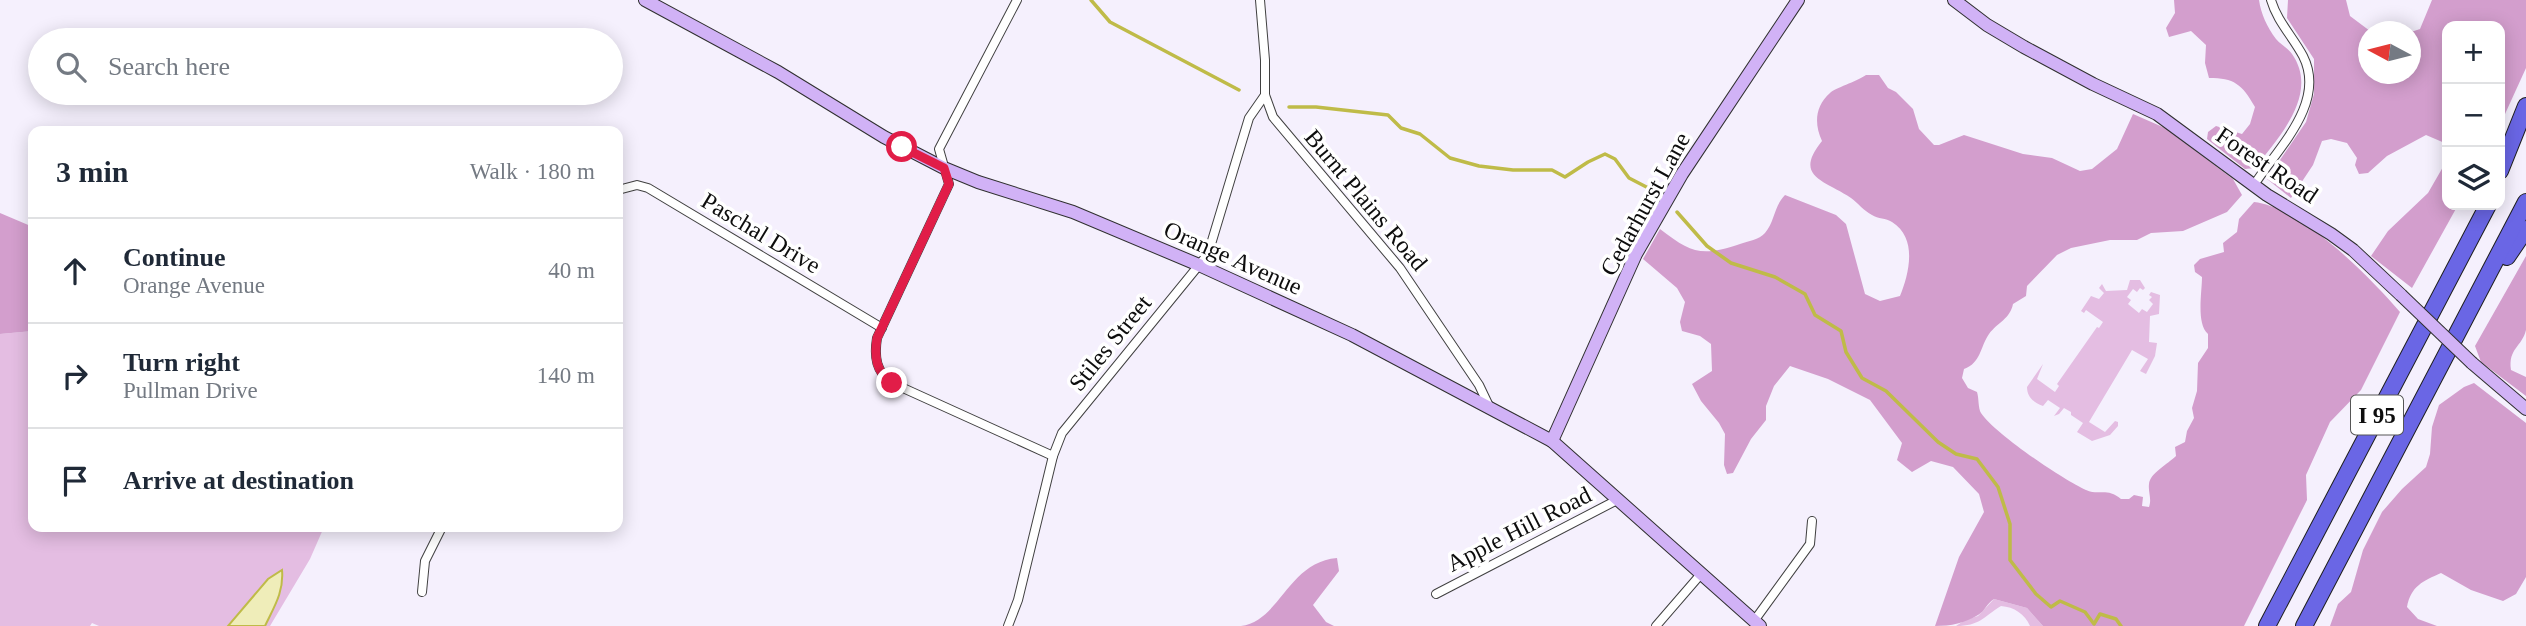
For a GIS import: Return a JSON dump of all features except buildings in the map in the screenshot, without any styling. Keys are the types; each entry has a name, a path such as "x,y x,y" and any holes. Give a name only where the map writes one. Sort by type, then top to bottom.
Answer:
{"highway":[{"path":"2505,158 2526,106"},
{"path":"2505,172 2526,132"},
{"name":"I 95","path":"2304,626 2526,202"},
{"name":"I 95","path":"2267,626 2485,210"},
{"path":"2465,320 2526,229"}],"main road":[{"name":"Orange Avenue","path":"645,0 778,72 884,137 944,168 978,182 1073,212 1199,265 1352,335 1552,441 1757,623"},
{"name":"Cedarhurst Lane","path":"1552,441 1636,254 1682,174 1798,0"},
{"name":"Forest Road","path":"1954,0 1987,25 2024,47 2157,114 2254,185 2342,242 2472,363 2526,409"}],"street":[{"path":"1005,0 1016,2 939,149 949,184 882,328 876,346 876,361 888,380 1053,456"},
{"name":"Burnt Plains Road","path":"1260,0 1265,95 1276,122 1400,268 1479,385 1490,409"},
{"path":"2254,185 2298,122 2309,84 2303,56 2277,16 2271,0"},
{"name":"Stiles Street","path":"1008,626 1018,600 1053,456 1062,433 1208,254 1249,118 1265,95"},
{"name":"Paschal Drive","path":"623,189 637,185 648,188 882,328"},
{"name":"Apple Hill Road","path":"1436,594 1619,499"},
{"path":"1757,623 1810,544 1812,522"},
{"path":"422,592 425,561 440,532"},
{"path":"1656,626 1701,574"}],"shaded area":[{"path":"2174,0 2259,0 2270,30 2292,54 2299,69 2299,100 2284,129 2255,168 2245,169 2207,139 2208,132 2216,126 2242,134 2250,124 2255,107 2236,84 2225,79 2209,78 2205,63 2206,45 2191,31 2169,37 2166,28 2175,13"},
{"path":"2288,0 2346,0 2350,16 2358,22 2358,84 2421,84 2421,27 2432,0 2526,0 2526,68 2505,114 2505,21 2442,21 2442,142 2426,135 2387,156 2368,173 2359,174 2355,165 2357,158 2347,143 2331,139 2322,141 2313,165 2291,198 2267,179 2306,122 2314,94 2314,59 2287,18"},
{"path":"1866,75 1879,75 1888,88 1913,109 1919,129 1934,145 1964,135 2023,154 2052,158 2080,171 2092,169 2117,149 2133,114 2165,128 2233,179 2242,195 2227,212 2183,231 2151,233 2137,240 2110,240 2071,248 2057,255 2027,286 2026,296 2013,304 2006,317 1989,334 1974,363 1964,369 1962,378 1968,388 1977,392 1980,411 1988,422 2030,455 2086,490 2111,493 2121,499 2129,499 2134,495 2143,497 2142,506 2149,507 2150,480 2176,456 2175,447 2185,442 2194,418 2192,408 2197,391 2198,363 2208,348 2208,334 2201,315 2202,277 2195,272 2194,265 2200,259 2224,252 2223,243 2237,232 2239,219 2254,202 2292,216 2313,230 2353,263 2400,312 2361,390 2330,422 2306,475 2307,500 2244,626 2043,626 2027,608 1994,599 1968,620 1935,626 1959,557 1984,512 1979,494 1953,467 1931,461 1912,472 1897,460 1902,443 1870,400 1828,379 1790,366 1774,386 1766,406 1766,420 1751,439 1733,473 1727,474 1724,465 1725,434 1692,384 1712,371 1711,344 1700,336 1682,331 1680,322 1685,302 1677,288 1643,259 1660,229 1689,248 1706,251 1757,239 1768,228 1785,195 1836,215 1846,224 1865,294 1880,301 1900,296 1909,257 1905,237 1900,229 1890,221 1869,213 1851,198 1822,182 1811,170 1814,153 1822,141 1817,122 1821,104 1833,91"},
{"path":"2442,169 2442,210 2455,210 2412,288 2371,256 2388,231 2428,193"},
{"path":"0,213 28,225 28,331 0,334"},
{"path":"2526,256 2526,330 2513,352 2511,370 2526,377 2526,396 2481,362 2475,346"},
{"path":"2130,280 2140,280 2145,288 2140,288 2137,292 2133,289 2127,297 2131,300 2128,304 2139,313 2142,309 2147,312 2153,304 2149,300 2152,297 2149,295 2151,292 2160,295 2159,314 2150,316 2149,342 2157,343 2155,356 2146,374 2140,371 2148,359 2132,350 2089,422 2105,432 2115,421 2118,426 2110,435 2092,441 2077,432 2083,423 2071,415 2071,412 2064,408 2054,416 2060,408 2048,400 2043,406 2037,403 2030,397 2027,387 2043,364 2037,379 2055,392 2059,386 2057,384 2103,322 2086,310 2084,313 2081,311 2091,296 2099,299 2104,293 2099,288 2102,284 2106,291 2127,290"},
{"path":"28,331 28,532 322,532 310,559 270,626 99,626 92,623 90,626 0,626 0,334"},
{"path":"2474,383 2526,423 2526,577 2516,594 2503,601 2471,590 2441,573 2415,589 2407,607 2418,619 2437,626 2330,626 2338,604 2351,592 2363,550 2382,512 2426,467 2432,427 2439,405"},
{"path":"1337,558 1339,571 1313,605 1326,622 1334,626 1241,626 1266,614 1307,570 1320,562"},
{"path":"282,570 280,592 265,626 228,626 268,579"},
{"path":"1994,599 2027,608 2043,626 2030,626 2018,612 2001,606 1976,623 1956,626 1978,616"}],"waterway":[{"path":"1091,0 1110,22 1239,90"},
{"path":"1289,107 1316,107 1388,115 1401,128 1420,134 1450,158 1479,166 1513,170 1552,170 1565,177 1605,154 1615,159 1629,178 1658,193"},
{"path":"1677,212 1707,246 1731,263 1775,277 1805,294 1815,315 1841,331 1846,352 1862,378 1886,391 1938,442 1956,454 1977,459 1998,487 2010,524 2010,560 2036,594 2051,607 2060,601 2085,612 2094,624 2100,614 2116,619 2121,626"}],"route":[{"path":"892,383 878,368 877,338 949,184 944,168 902,147"}]}
